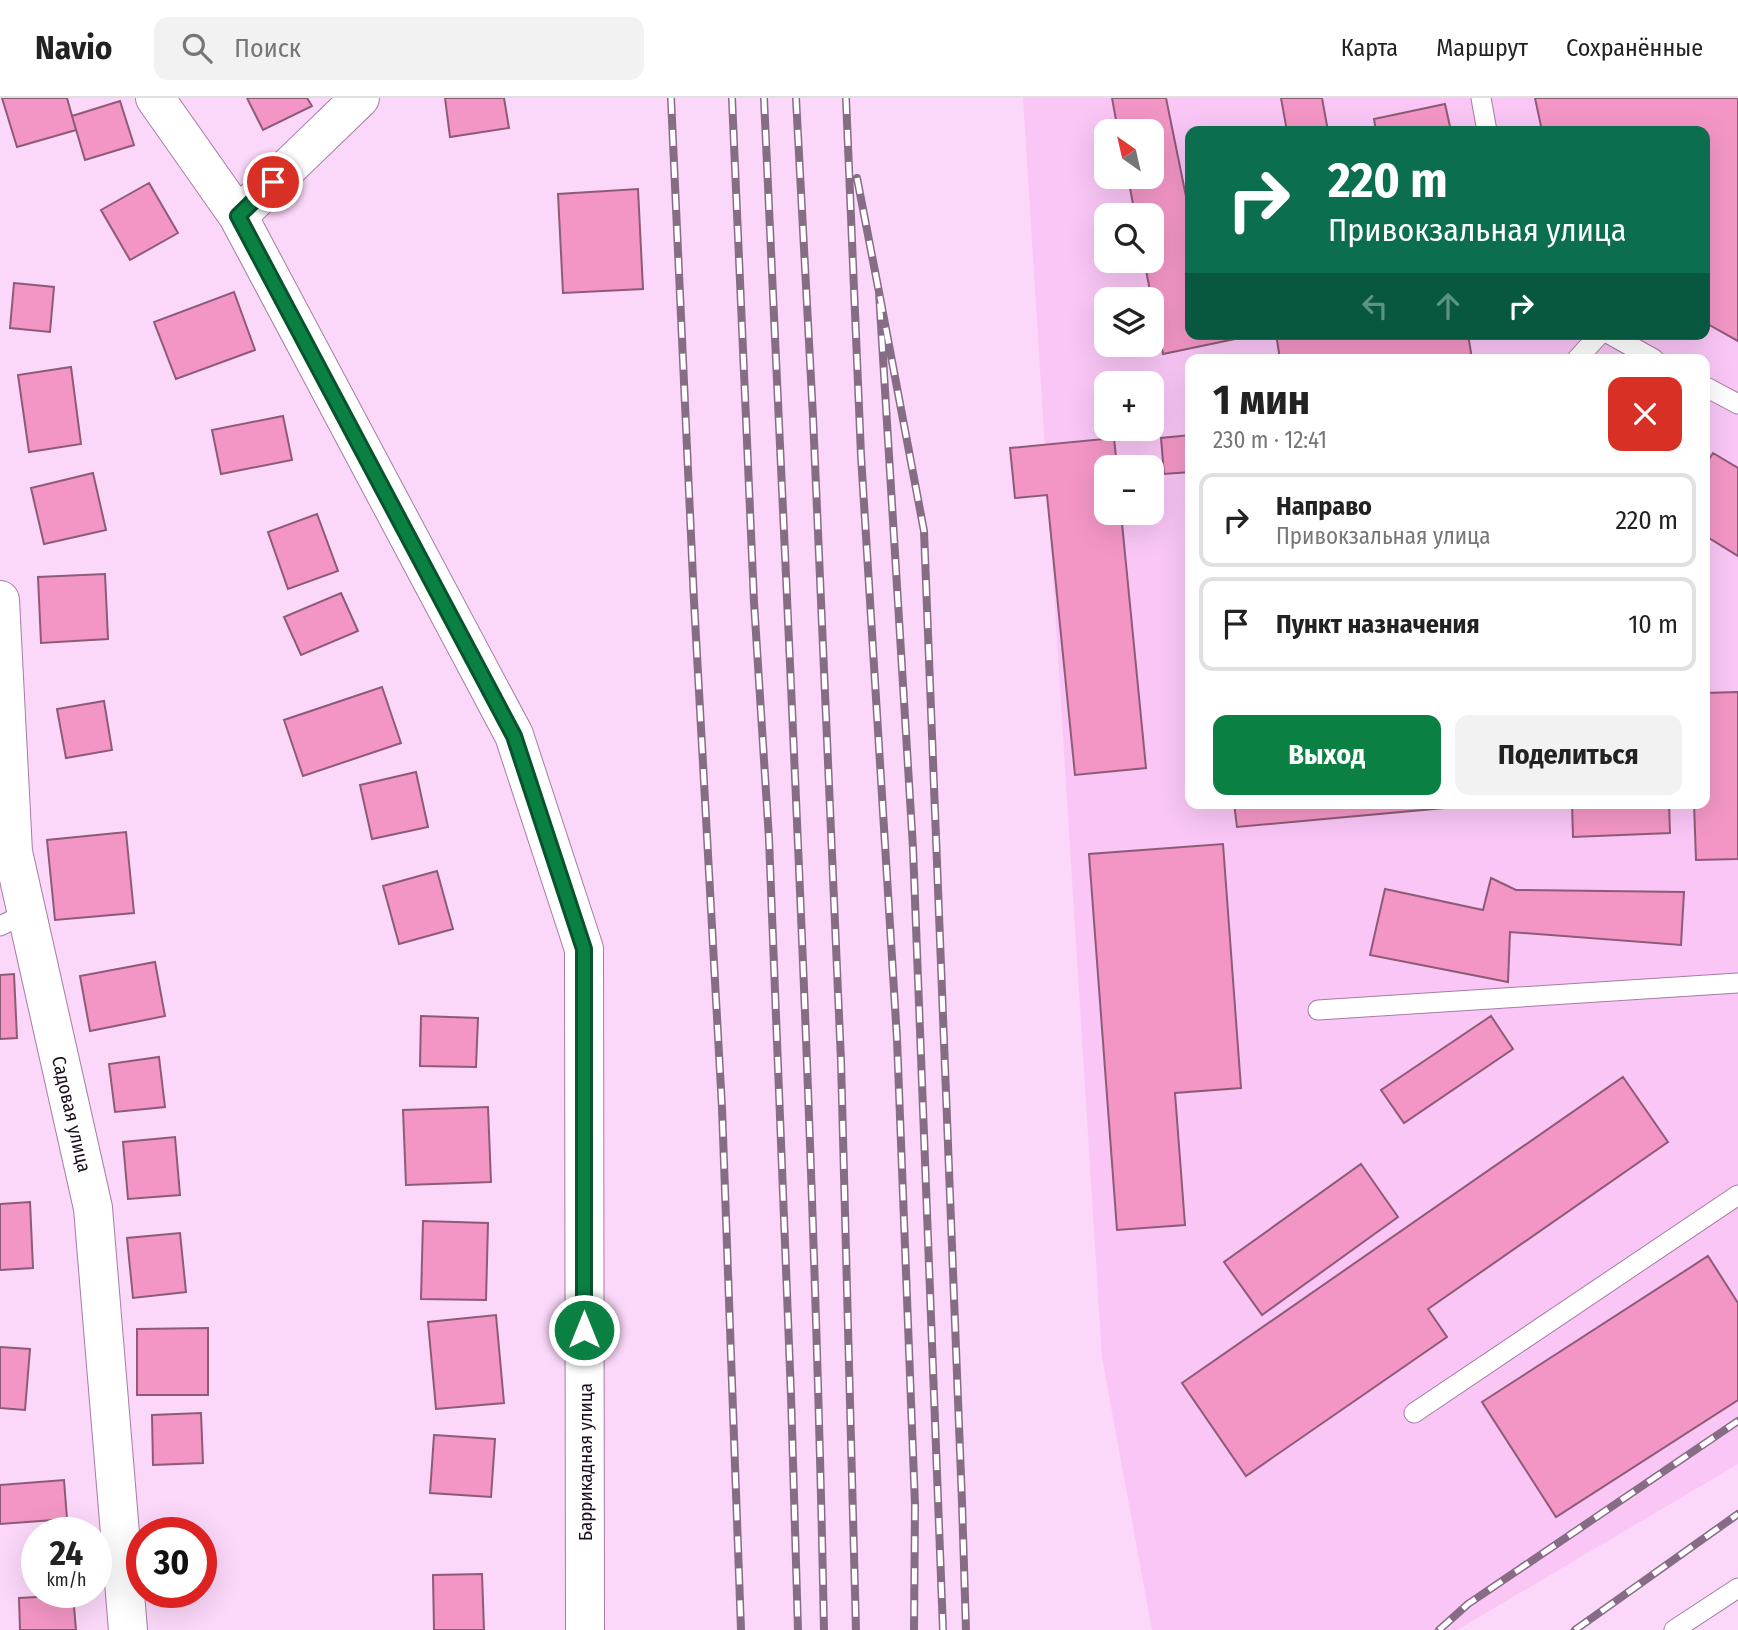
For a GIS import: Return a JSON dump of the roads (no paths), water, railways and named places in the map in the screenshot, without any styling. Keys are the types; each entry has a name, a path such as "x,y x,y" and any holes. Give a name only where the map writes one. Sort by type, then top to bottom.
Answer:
{"street":[{"name":"Баррикадная улица","path":"155,98 238,216 514,736 584,949 585,1630"},
{"path":"238,216 360,98"},
{"name":"Садовая улица","path":"0,600 13,852 13,920 93,1208 128,1630"}],"lane":[{"path":"1480,98 1486,126"},
{"path":"1582,354 1594,340"},
{"path":"1620,340 1645,354"},
{"path":"1710,389 1738,404"},
{"path":"1318,1010 1738,983"},
{"path":"1414,1413 1738,1195"},
{"path":"1674,1630 1738,1588"}],"railway":[{"path":"671,98 694,601 722,1108 741,1630"},
{"path":"732,98 754,602 769,839 798,1630"},
{"path":"764,98 807,1055 824,1630"},
{"path":"796,98 841,1061 856,1630"},
{"path":"846,98 861,455 897,1039 915,1505 914,1630"},
{"path":"857,178 879,292"},
{"path":"943,1630 913,848 879,292 924,531 966,1630"},
{"path":"1439,1630 1468,1604 1738,1421"},
{"path":"1575,1630 1738,1514"}]}
